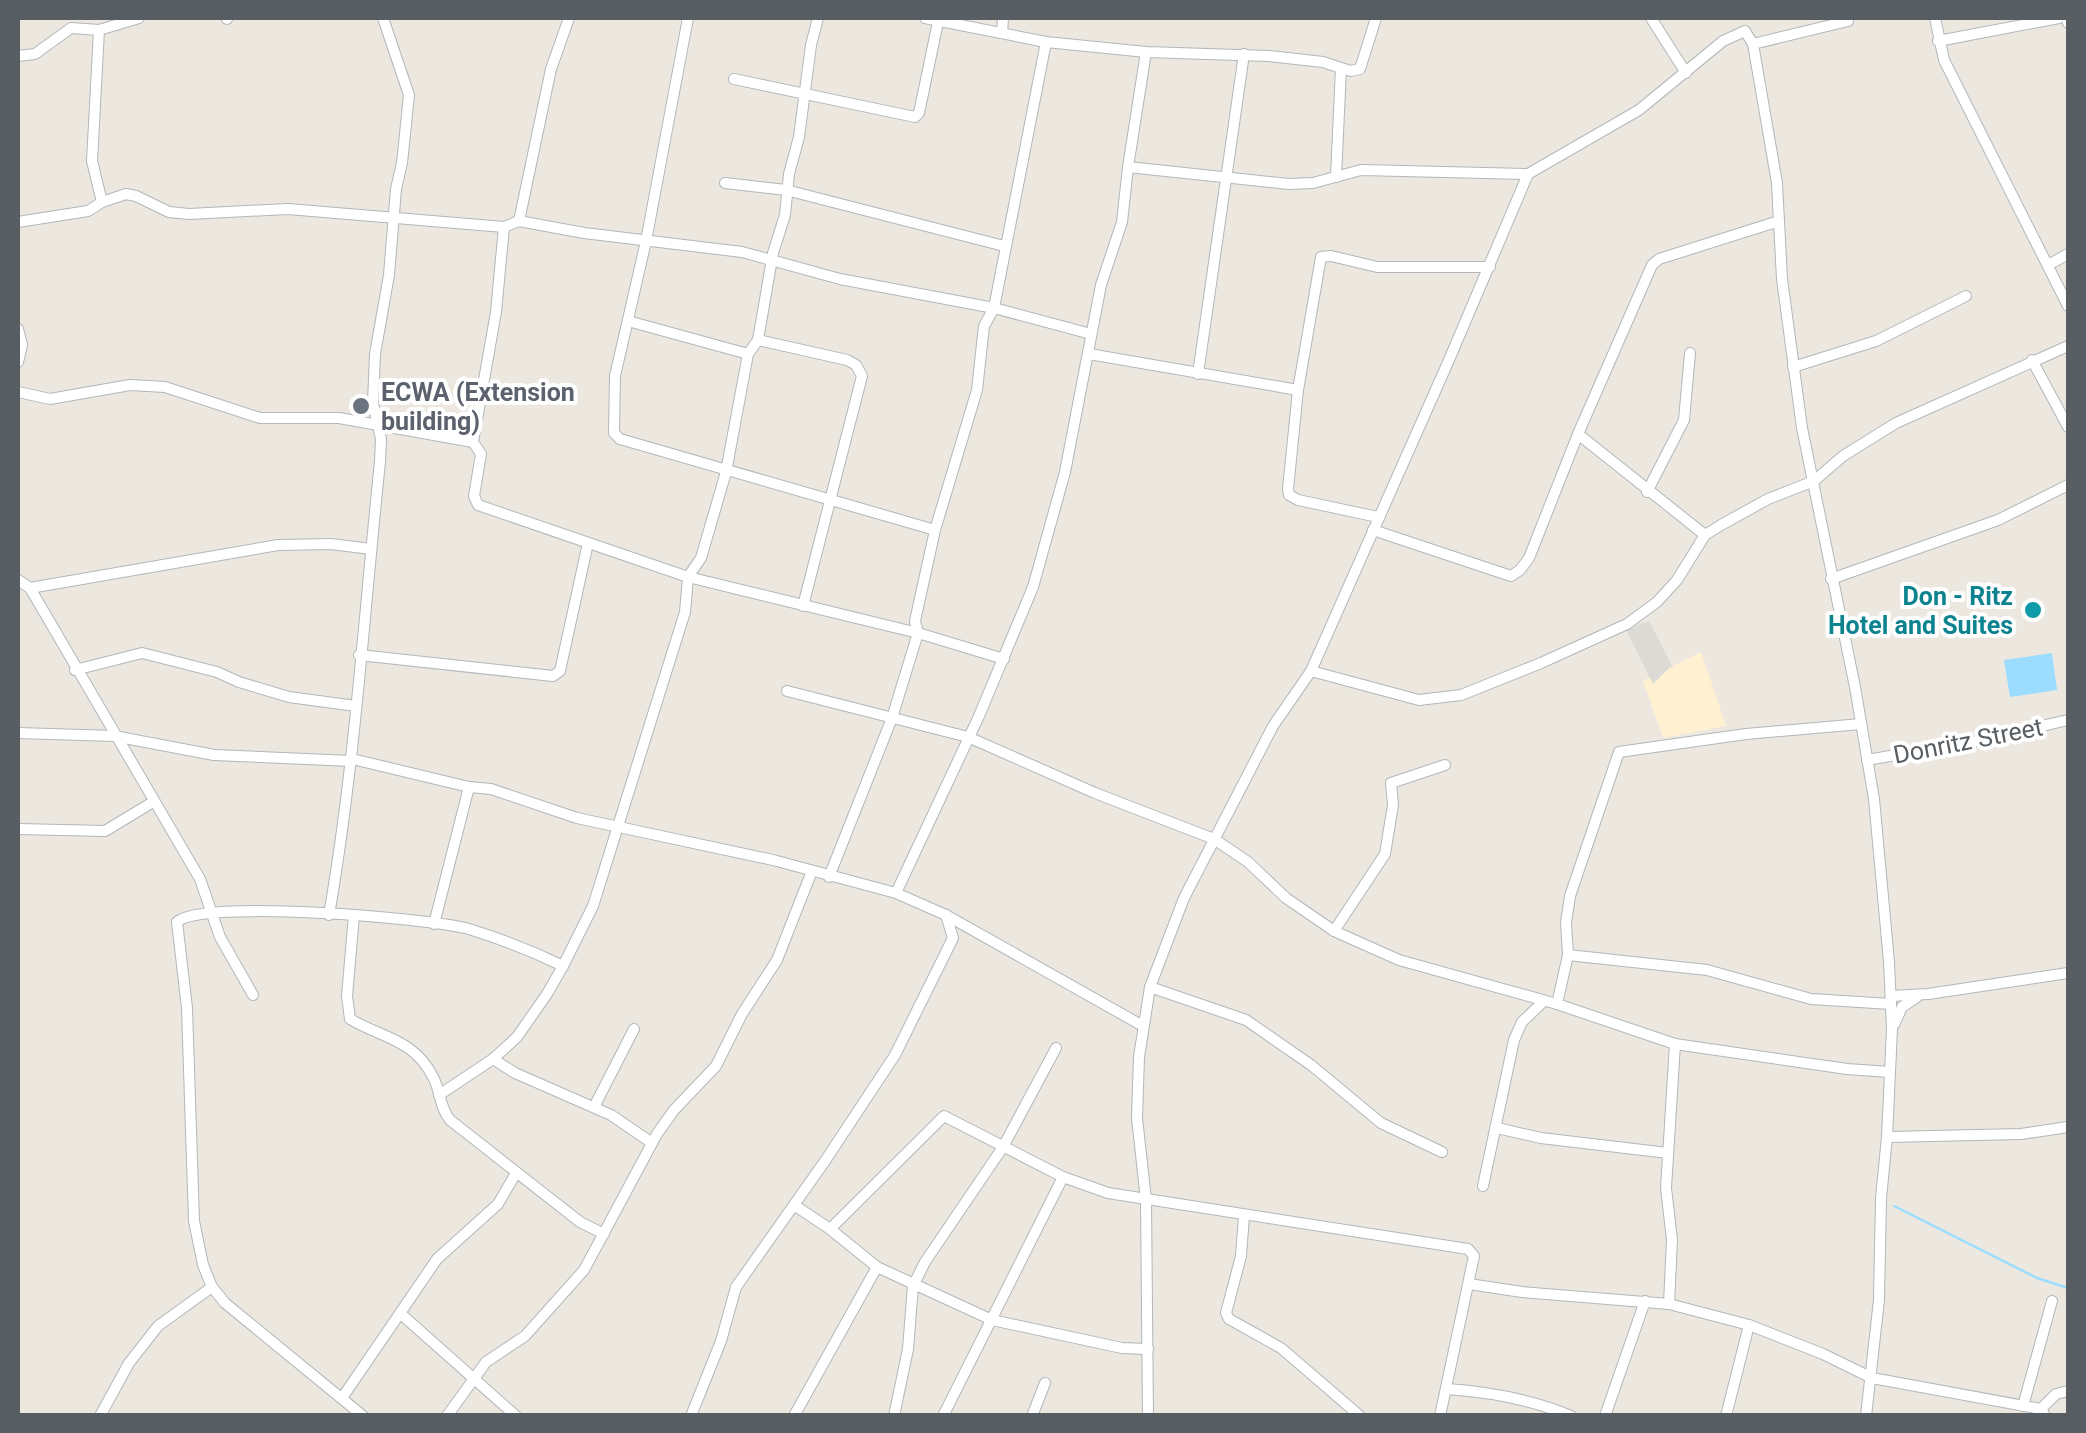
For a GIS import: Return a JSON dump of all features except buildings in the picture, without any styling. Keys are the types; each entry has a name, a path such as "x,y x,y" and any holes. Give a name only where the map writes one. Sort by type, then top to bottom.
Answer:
{"street":[{"path":"18,56 35,54 71,28 99,30 139,18"},
{"path":"329,915 352,760 381,439 373,403 374,354 384,316 409,94 383,18"},
{"path":"519,221 551,70 568,18"},
{"path":"688,18 646,240 615,376 614,433 726,472 935,530"},
{"path":"439,1095 493,1059 516,1037 563,966 594,906 685,612 688,577 701,558 726,472 748,354 758,340 772,260 785,215 786,190 799,138 818,18"},
{"path":"925,18 1046,42 1146,52 1244,54 1323,62 1351,71 1360,68 1376,18"},
{"path":"1002,18 1002,33"},
{"path":"1650,18 1686,73"},
{"path":"1128,166 1289,184 1361,170 1528,174 1616,125 1724,41 1745,31 1751,18"},
{"path":"1935,18 1938,41 2068,306"},
{"path":"1938,41 2059,18"},
{"path":"1754,44 1848,21"},
{"path":"734,78 915,117 919,114 938,22"},
{"path":"99,30 92,161 102,202"},
{"path":"1745,31 1754,44 1777,184 1782,280 1802,428 1862,724 1878,836 1892,1029 1872,1378 1866,1416"},
{"path":"829,877 892,718 918,633 916,621 935,530 973,404 984,326 994,308 1046,42"},
{"path":"896,894 1004,659 1039,565 1065,472 1102,285 1122,222 1146,52"},
{"path":"1198,374 1244,54"},
{"path":"1336,177 1341,68"},
{"path":"1148,1416 1146,1200 1137,1118 1139,1057 1150,987 1184,898 1214,839 1273,726 1311,671 1528,174"},
{"path":"725,183 786,190 1004,246"},
{"path":"18,222 88,211 126,194 169,212 190,214 288,210 504,227 519,221 742,252 916,296 994,308 1091,334"},
{"path":"1374,530 1511,576 1520,570 1529,558 1652,265 1660,259 1779,221"},
{"path":"504,227 496,312 473,442 481,454 474,496 478,505 688,577 918,633 1004,659"},
{"path":"2048,264 2068,254"},
{"path":"1378,517 1290,495 1298,390 1322,257 1377,266 1490,267"},
{"path":"1793,367 1876,341 1966,296"},
{"path":"628,321 748,354"},
{"path":"18,329 22,345 18,362"},
{"path":"758,340 847,360 860,371 803,606"},
{"path":"1311,671 1419,700 1461,695 1627,624 1658,602 1705,535 1768,500 1814,481 1842,456 1896,423 2068,346"},
{"path":"1090,354 1298,390"},
{"path":"1647,492 1684,420 1690,354"},
{"path":"2032,360 2068,427"},
{"path":"18,392 50,399 152,385 189,392 260,418 338,418 473,442"},
{"path":"1578,434 1705,535"},
{"path":"1832,579 1998,520 2068,485"},
{"path":"359,655 553,676 560,671 588,543"},
{"path":"30,588 278,545 331,544 371,549"},
{"path":"18,580 30,588 200,879 220,937 253,994"},
{"path":"75,670 142,653 217,672 289,697 356,706"},
{"path":"787,692 968,736 1079,787 1214,839 1248,862 1286,898 1334,931 1399,960 1557,1004 1675,1044 1890,1072"},
{"name":"Donritz Street","path":"1867,760 2068,720"},
{"path":"1557,1004 1568,955 1566,923 1570,896 1618,752 1746,734 1862,724"},
{"path":"18,733 114,736 214,755 352,760 490,789 618,828 675,837 812,871 896,894 946,914 1144,1026"},
{"path":"1334,931 1385,854 1393,805 1391,783 1445,765"},
{"path":"434,924 469,787"},
{"path":"18,828 106,831 153,802"},
{"path":"447,1416 486,1362 525,1336 584,1270 652,1142 674,1110 716,1066 742,1014 777,960 812,871"},
{"path":"363,1416 224,1303 203,1265 194,1221 187,1008 177,922 187,915 210,911 383,915 466,928 528,949 563,966"},
{"path":"691,1416 721,1340 736,1287 872,1090 914,1020 953,938 946,914"},
{"path":"354,915 347,996 350,1019 394,1037 412,1052 434,1078 441,1109 450,1120 580,1222 604,1234"},
{"path":"1568,955 1707,970 1811,999 1891,1000 2068,973"},
{"path":"1150,987 1246,1020 1311,1065 1381,1123 1442,1152"},
{"path":"1892,1029 1902,1008 1916,997 1928,994"},
{"path":"1483,1186 1514,1040 1522,1022 1544,1001"},
{"path":"594,1107 634,1029"},
{"path":"1668,1304 1672,1253 1666,1188 1675,1044"},
{"path":"894,1416 908,1349 913,1286 1003,1146 1056,1048"},
{"path":"493,1059 515,1073 594,1107 652,1142"},
{"path":"830,1228 940,1116 1064,1177 1108,1193 1471,1250 1474,1256 1469,1284 1440,1416"},
{"path":"1888,1137 2021,1134 2068,1127"},
{"path":"1497,1128 1668,1153"},
{"path":"342,1398 437,1259 498,1204 516,1173"},
{"path":"943,1416 1064,1177"},
{"path":"794,1205 830,1228 876,1267 992,1320 1148,1350"},
{"path":"1244,1216 1242,1256 1226,1313 1229,1319 1281,1348 1360,1416"},
{"path":"794,1416 876,1267"},
{"path":"1469,1284 1668,1304 1750,1324 1872,1378 2043,1412 2056,1394 2068,1391"},
{"path":"100,1416 129,1363 158,1326 212,1287"},
{"path":"2022,1406 2052,1300"},
{"path":"1604,1416 1645,1302"},
{"path":"401,1314 516,1416"},
{"path":"1726,1416 1750,1324"},
{"path":"1032,1416 1045,1383"},
{"path":"1447,1389 1507,1396 1546,1405 1571,1416"}],"shaded area":[{"path":"1649,621 1673,668 1653,684 1626,630"},
{"path":"1701,652 1726,726 1663,738 1643,681"}],"water":[{"path":"2052,653 2057,690 2010,697 2004,660"}],"waterway":[{"path":"1894,1206 2037,1278 2068,1288"}],"place":[{"name":"ECWA (Extension building)","path":"361,406"},
{"name":"Don - Ritz Hotel and Suites","path":"2033,610"}]}
